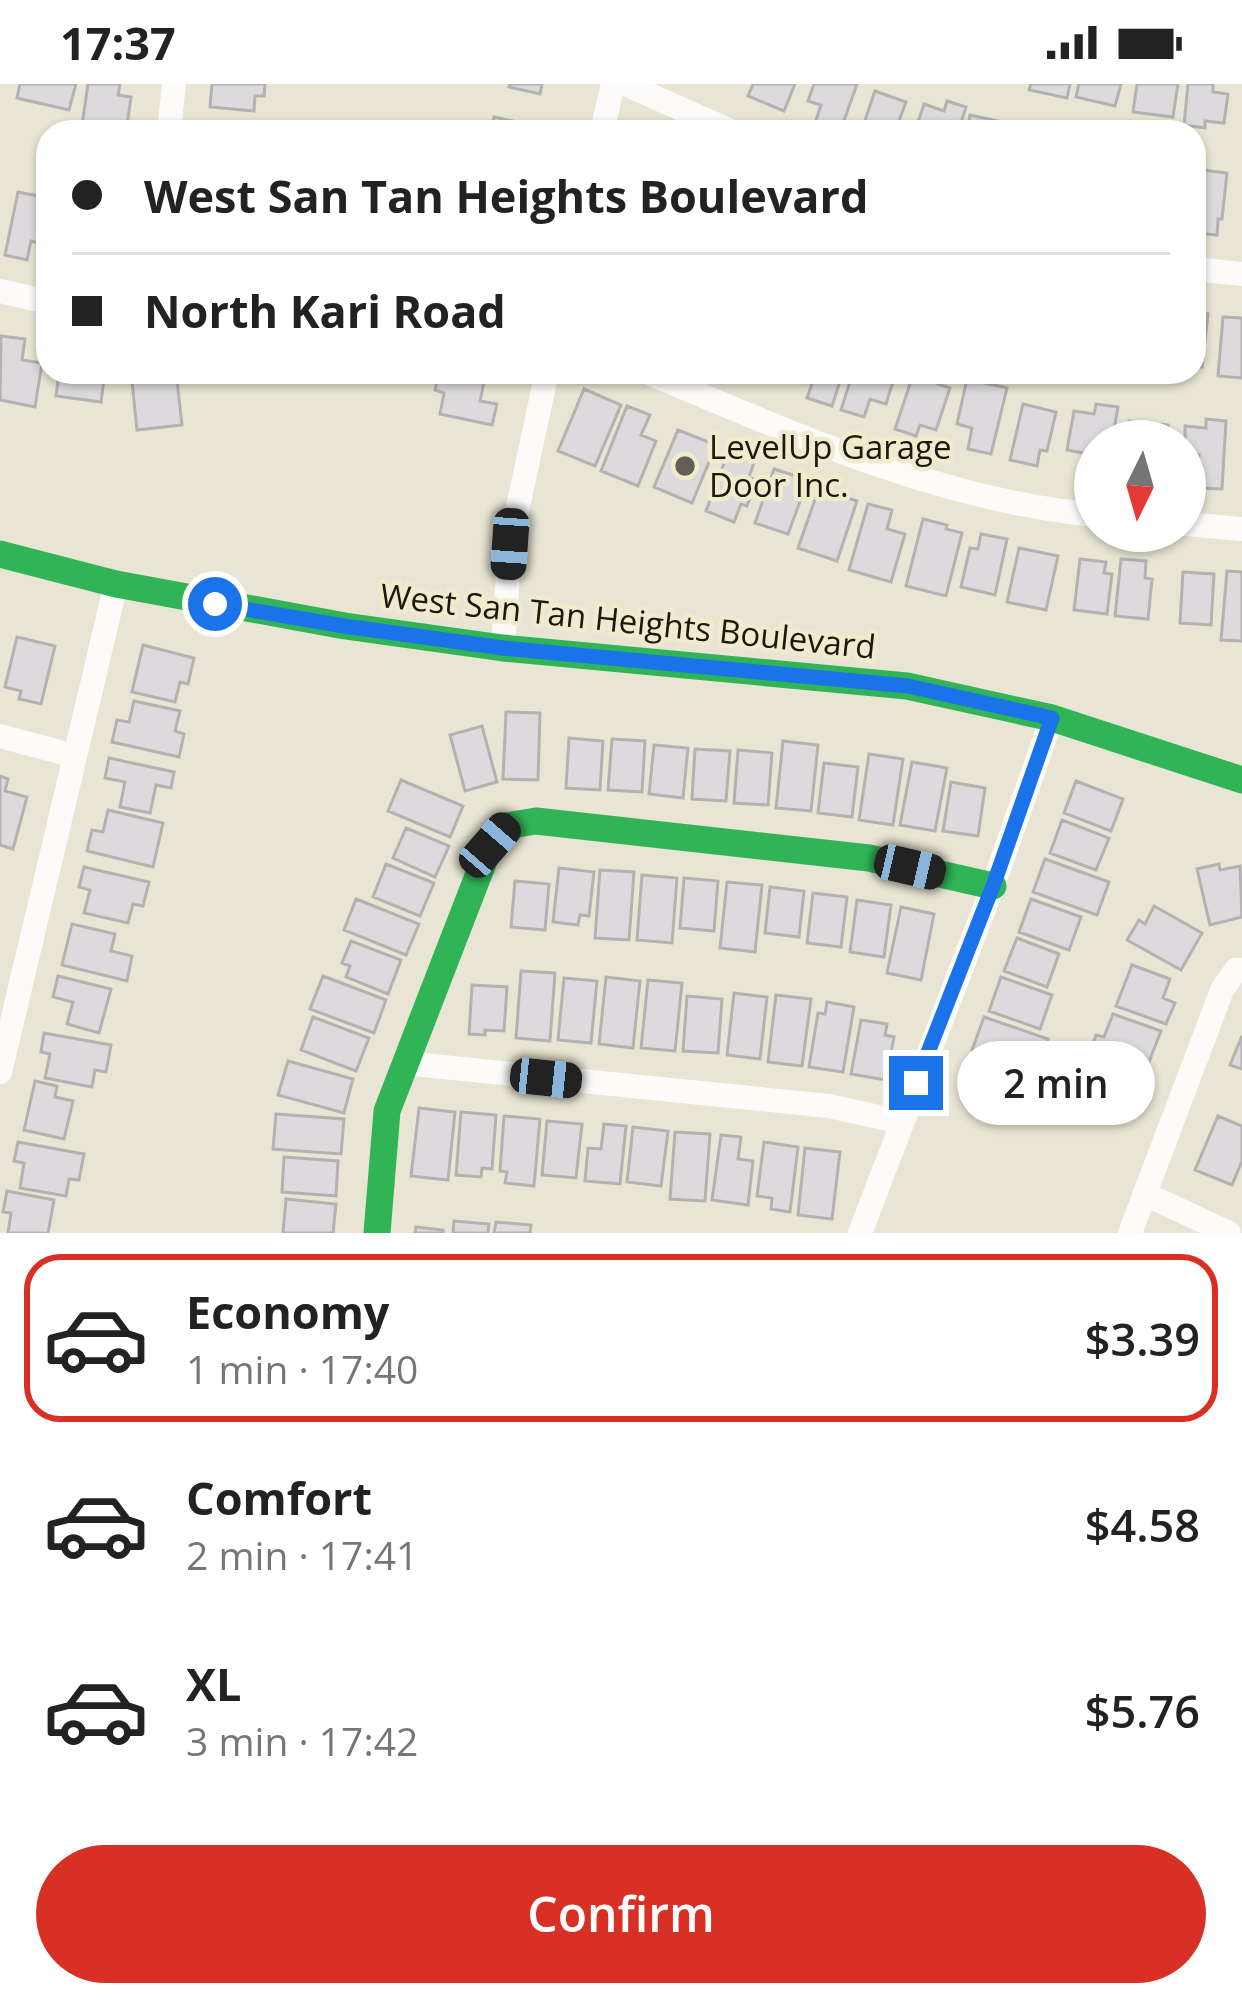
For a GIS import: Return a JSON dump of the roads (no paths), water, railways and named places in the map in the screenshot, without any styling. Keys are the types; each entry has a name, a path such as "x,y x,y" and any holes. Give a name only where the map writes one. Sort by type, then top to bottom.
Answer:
{"street":[{"path":"170,120 174,84"},
{"path":"605,120 614,84"},
{"path":"625,84 706,120"},
{"path":"1206,270 1242,274"},
{"path":"0,291 36,299"},
{"path":"503,648 510,544 544,384"},
{"path":"675,384 852,457 1010,502 1074,512"},
{"path":"1206,526 1242,529"},
{"name":"West San Tan Heights Boulevard","path":"0,554 116,584 344,626 503,648 908,686 1052,718 1242,780"},
{"path":"0,1072 8,1005 116,584"},
{"path":"860,1233 1052,718"},
{"path":"0,736 75,756"},
{"path":"377,1233 387,1111 490,845 506,826 536,821 869,858 993,886"},
{"path":"1130,1233 1222,990 1239,970"},
{"path":"404,1064 829,1106 901,1122"},
{"path":"1145,1194 1229,1233"}],"place":[{"name":"LevelUp Garage Door Inc.","path":"685,466"}]}
